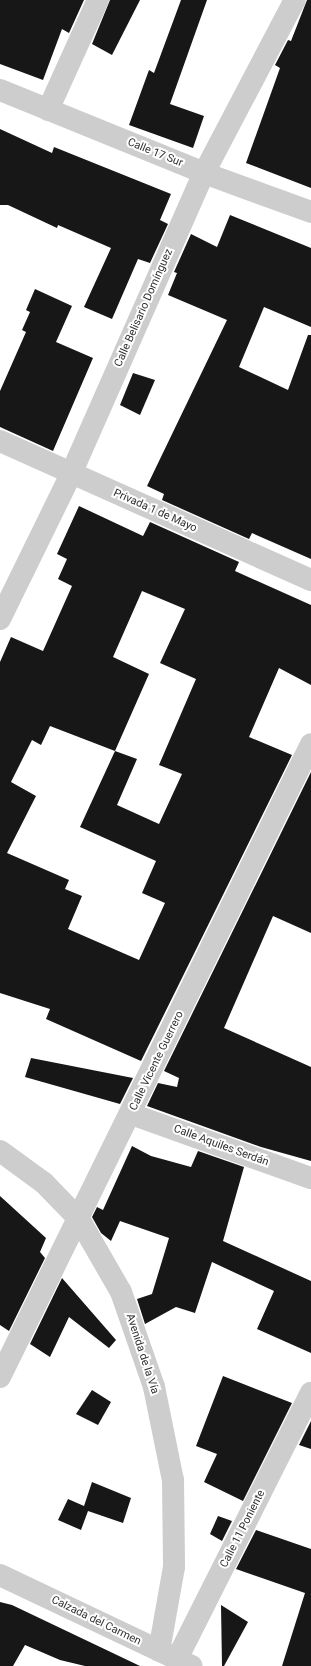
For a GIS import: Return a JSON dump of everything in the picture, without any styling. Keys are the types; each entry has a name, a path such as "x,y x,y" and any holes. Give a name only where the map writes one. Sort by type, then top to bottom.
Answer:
{"street":[{"path":"48,110 98,0"},
{"name":"Calle Belisario Domínguez","path":"0,618 71,474 204,173 295,0"},
{"name":"Calle 17 Sur","path":"0,90 204,173 311,212"},
{"name":"Privada 1 de Mayo","path":"0,441 311,580"},
{"name":"Calle Vicente Guerrero","path":"0,1377 131,1114 311,744"},
{"name":"Calle Aquiles Serdán","path":"131,1114 311,1178"},
{"name":"Avenida de la Vía","path":"0,1151 44,1183 79,1219 121,1292 154,1387 173,1480 176,1661"},
{"name":"Calle 11 Poniente","path":"176,1661 311,1393"},
{"name":"Calzada del Carmen","path":"0,1575 176,1661"}],"building":[{"path":"0,0 84,0 69,33 62,29 43,80 0,64"},
{"path":"110,0 140,0 112,55 92,44"},
{"path":"181,0 207,0 170,104 204,116 193,148 129,125 149,70 154,73"},
{"path":"307,0 311,0 311,188 246,163 280,68 275,65 288,40 291,41"},
{"path":"0,129 52,153 54,147 171,194 160,220 168,224 150,263 138,259 112,319 84,307 111,248 58,225 57,228 8,205 0,205"},
{"path":"230,215 311,248 311,327 264,307 239,367 288,390 308,335 311,335 311,559 252,533 249,539 162,500 164,494 147,486 227,320 168,295 177,273 174,272 191,234 217,247"},
{"path":"35,289 72,306 56,342 93,358 53,451 0,427 0,391 26,332 22,330 30,312 26,310"},
{"path":"133,373 155,380 140,415 120,405"},
{"path":"79,506 143,536 150,522 239,562 235,571 311,605 311,685 279,668 249,737 292,755 141,1061 46,1019 50,1009 0,993 0,662 11,637 43,651 72,586 58,579 67,559 57,554","holes":["142,591 185,609 160,663 196,679 159,765 182,774 159,824 117,805 137,759 115,751 149,674 113,657","50,726 115,751 80,827 156,861 142,893 165,903 139,960 68,929 82,896 65,889 69,880 7,853 36,796 11,782 32,740 41,745"]},
{"path":"311,772 311,933 273,916 224,1028 311,1067 311,1161 261,1147 147,1106 158,1083 177,1087 179,1078 164,1071"},
{"path":"31,1058 133,1078 120,1104 25,1077"},
{"path":"132,1146 151,1156 191,1167 198,1151 244,1167 223,1241 311,1281 311,1353 257,1329 274,1291 212,1262 195,1313 176,1307 145,1324 137,1299 152,1294 169,1238 120,1221 111,1241 101,1233 92,1217 97,1207 103,1210"},
{"path":"0,1196 46,1238 40,1252 45,1258 9,1331 0,1325"},
{"path":"62,1278 116,1340 109,1348 69,1317 50,1357 30,1344"},
{"path":"223,1376 292,1403 243,1501 204,1482 217,1454 196,1446"},
{"path":"92,1390 111,1402 98,1425 76,1414"},
{"path":"311,1421 311,1449 299,1445"},
{"path":"92,1482 131,1498 123,1523 88,1511 81,1530 58,1520 68,1499 84,1506"},
{"path":"218,1516 232,1521 222,1541 210,1534"},
{"path":"256,1530 311,1549 311,1666 282,1666 305,1593 236,1569"},
{"path":"0,1602 12,1605 140,1666 85,1666 60,1660 25,1645 13,1666 0,1666"},
{"path":"221,1605 248,1622 224,1666 222,1666"}]}
